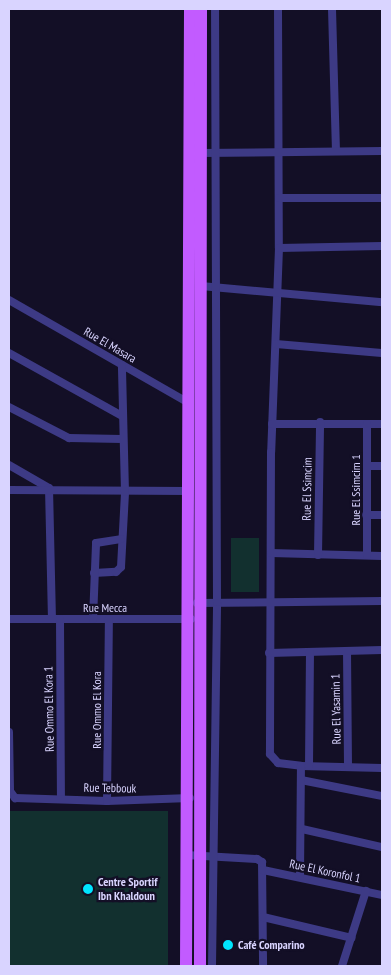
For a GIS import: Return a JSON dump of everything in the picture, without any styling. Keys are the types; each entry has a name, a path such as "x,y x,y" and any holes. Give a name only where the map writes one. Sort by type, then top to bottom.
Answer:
{"main road":[{"path":"190,9 195,404 194,619 187,798 193,855 200,966"},
{"path":"194,604 189,491 201,286 201,9"},
{"path":"186,966 193,855 200,798 207,773 194,619"}],"street":[{"path":"212,966 214,856 207,773 216,602 217,287 215,9"},
{"path":"278,9 279,292 272,424 269,653 270,754 278,763 305,766 382,768"},
{"path":"332,9 336,150"},
{"path":"200,153 336,150 382,151"},
{"path":"278,198 382,198"},
{"path":"279,248 382,246"},
{"path":"201,286 382,302"},
{"name":"Rue El Masara","path":"9,301 195,404"},
{"path":"276,344 382,353"},
{"path":"9,353 122,416"},
{"path":"94,573 120,569 124,492 122,365"},
{"path":"9,407 69,438 122,439"},
{"path":"272,424 320,422 382,424"},
{"name":"Rue El Ssimcim","path":"318,555 320,422"},
{"name":"Rue El Ssimcim 1","path":"367,424 367,555"},
{"path":"9,465 49,488"},
{"path":"367,466 382,466"},
{"path":"9,490 49,488 124,492 189,491"},
{"name":"Rue Ommo El Kora 1","path":"49,488 56,619 61,798"},
{"path":"366,516 382,515"},
{"path":"93,619 96,543 121,539"},
{"path":"271,554 382,556"},
{"path":"194,604 216,602 382,601"},
{"name":"Rue Mecca","path":"9,619 194,619"},
{"name":"Rue Ommo El Kora","path":"107,801 108,619"},
{"path":"269,653 382,650"},
{"name":"Rue El Yasamin 1","path":"347,651 348,768"},
{"path":"300,876 302,829 301,780 305,766 310,652"},
{"path":"9,732 9,772"},
{"name":"Rue Tebbouk","path":"9,772 10,791 19,799 61,798 107,801 200,798"},
{"path":"301,780 382,796"},
{"path":"302,829 382,847"},
{"path":"193,855 257,859 262,862 263,966"},
{"name":"Rue El Koronfol 1","path":"263,870 300,876 382,895"},
{"path":"342,966 366,891"},
{"path":"263,917 352,938"}],"green space":[{"path":"231,538 259,538 259,592 231,592"},
{"name":"Centre Sportif Ibn Khaldoun","path":"9,811 168,811 168,966 9,966"}],"place":[{"name":"Centre Sportif Ibn Khaldoun","path":"88,889"},
{"name":"Café Comparino","path":"228,945"}]}
